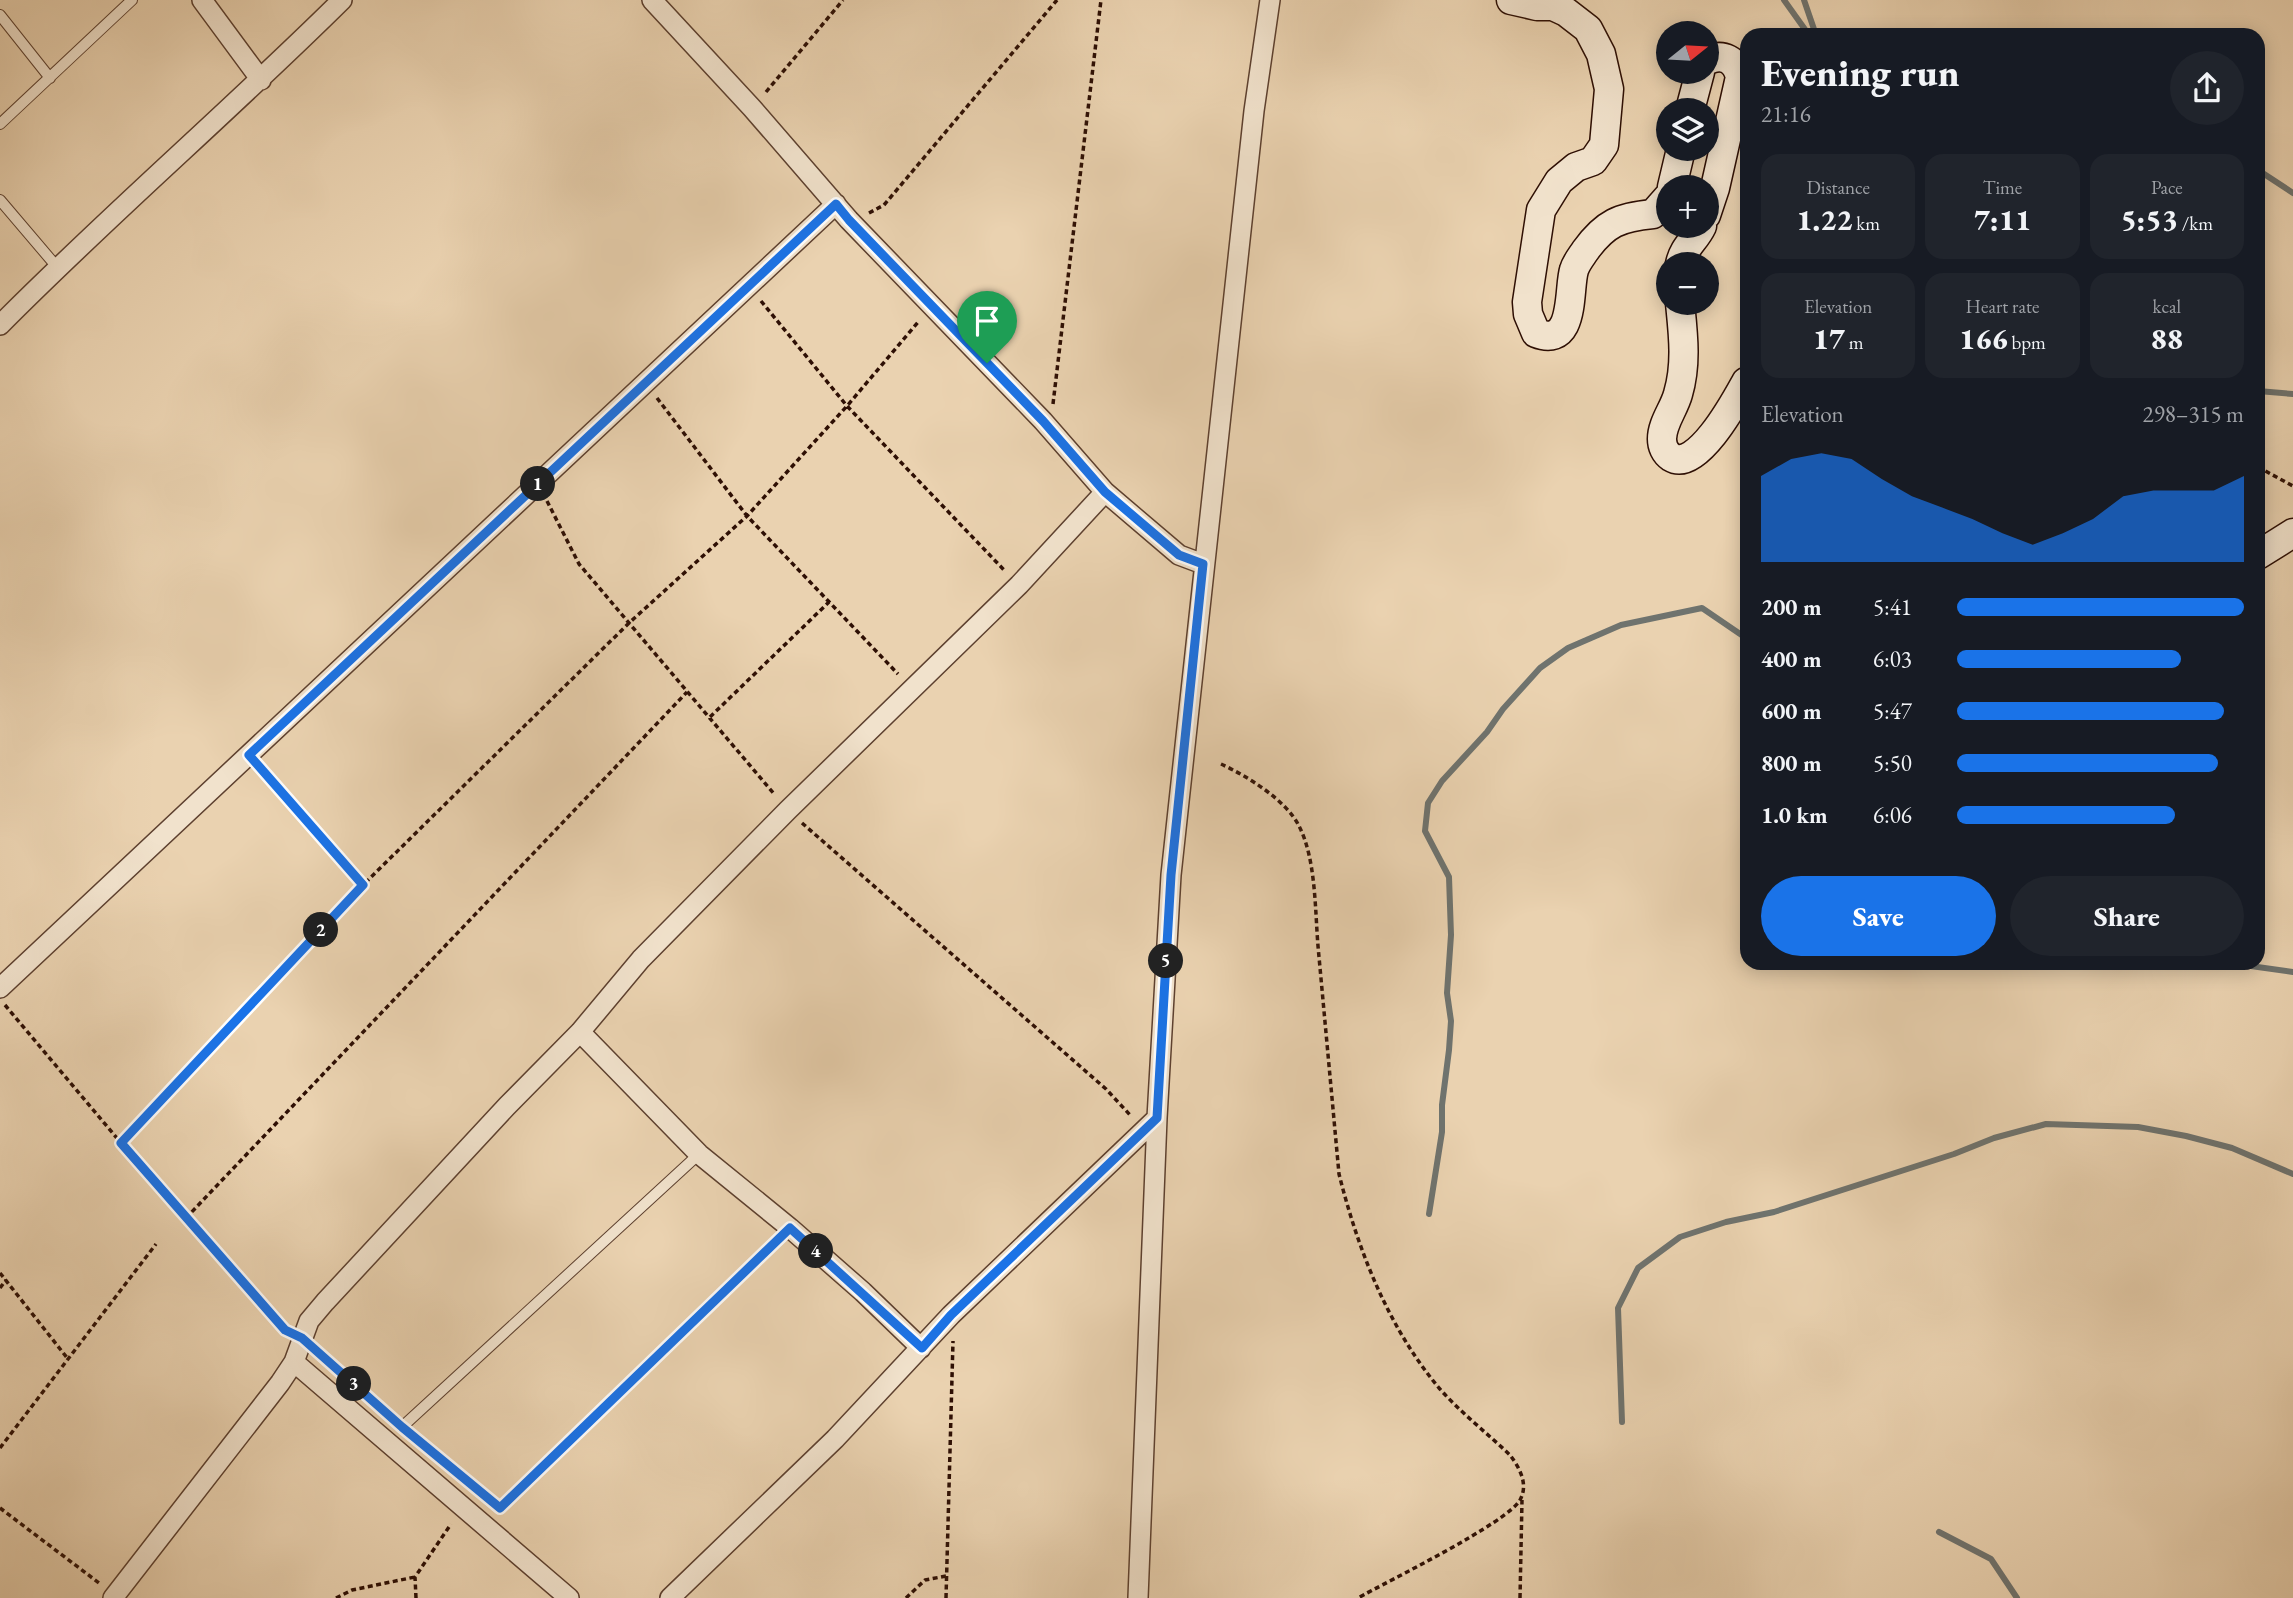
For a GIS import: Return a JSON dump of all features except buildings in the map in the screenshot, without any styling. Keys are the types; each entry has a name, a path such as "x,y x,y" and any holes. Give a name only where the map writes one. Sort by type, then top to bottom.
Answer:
{"street":[{"path":"202,0 261,80"},
{"path":"0,325 57,267 261,80 342,0"},
{"path":"652,0 752,108 849,220 1043,421 1105,492 1179,555 1203,564"},
{"path":"1138,1598 1151,1124 1171,875 1254,111 1270,0"},
{"path":"1511,0 1553,6 1566,12 1588,29 1601,54 1609,89 1604,145 1593,161 1576,167 1559,181 1541,210 1527,302 1528,314 1536,332 1546,335 1554,333 1567,321 1574,272 1590,245 1608,225 1631,216 1653,214 1656,211"},
{"path":"1718,175 1740,78 1738,69 1730,59 1719,57"},
{"path":"0,988 836,204"},
{"path":"1684,252 1686,246 1696,238"},
{"path":"1681,315 1684,365 1675,402 1663,430 1662,443 1666,452 1675,459 1698,451 1724,419 1740,393"},
{"path":"114,1597 280,1383 294,1362 309,1321 325,1302 580,1031 641,959 788,810 1019,585 1105,492"},
{"path":"2265,551 2293,533"},
{"path":"580,1031 699,1154 790,1228 922,1348"},
{"path":"670,1598 835,1439 951,1315 1151,1124"},
{"path":"294,1362 569,1598"}],"lane":[{"path":"0,124 132,0"},
{"path":"0,15 50,78"},
{"path":"0,200 57,267"},
{"path":"402,1427 699,1154"},
{"path":"500,1508 790,1228"}],"path":[{"path":"752,108 843,0"},
{"path":"849,220 876,211 884,205 1057,0"},
{"path":"1043,421 1053,403 1101,0"},
{"path":"749,286 847,406 1019,585"},
{"path":"121,1143 363,885 629,623 747,516 847,406 932,306"},
{"path":"646,383 747,516 912,689"},
{"path":"2265,471 2293,486"},
{"path":"538,484 579,564 788,810 1096,1080 1151,1124"},
{"path":"709,717 829,602"},
{"path":"186,1218 687,691"},
{"path":"249,755 363,885"},
{"path":"1222,764 1243,774 1290,811 1304,838 1316,919 1339,1174 1347,1208 1370,1272 1402,1332 1440,1388 1510,1455 1519,1467 1522,1477 1520,1598"},
{"path":"0,999 121,1143 285,1330 302,1338 362,1391"},
{"path":"0,1448 156,1244"},
{"path":"0,1273 68,1359"},
{"path":"0,1288 6,1280"},
{"path":"946,1598 953,1353 951,1315"},
{"path":"451,1467 500,1508"},
{"path":"1358,1598 1496,1521 1519,1501 1522,1494"},
{"path":"416,1598 415,1577 462,1507"},
{"path":"0,1508 114,1597"},
{"path":"906,1598 925,1580 946,1576"},
{"path":"336,1598 352,1590 415,1577"}],"waterway":[{"path":"1784,0 1804,28"},
{"path":"1804,0 1814,28"},
{"path":"2265,175 2293,193"},
{"path":"2265,392 2293,394"},
{"path":"1429,1214 1442,1132 1442,1105 1449,1050 1451,1021 1447,993 1451,935 1449,877 1425,831 1428,803 1442,781 1540,668 1568,648 1621,625 1702,608 1740,634"},
{"path":"2265,968 2293,972"},
{"path":"1622,1422 1618,1308 1638,1268 1680,1237 1726,1222 1774,1212 1954,1154 1994,1138 2046,1124 2138,1127 2186,1136 2232,1148 2293,1174"},
{"path":"1939,1532 1991,1559 2017,1598"}],"route":[{"path":"836,204 987,363 1043,421 1105,492 1179,555 1203,564 1171,875 1157,1118 951,1315 922,1348 790,1228 500,1508 402,1427 302,1338 285,1330 121,1143 363,885 249,755 836,204"}]}
